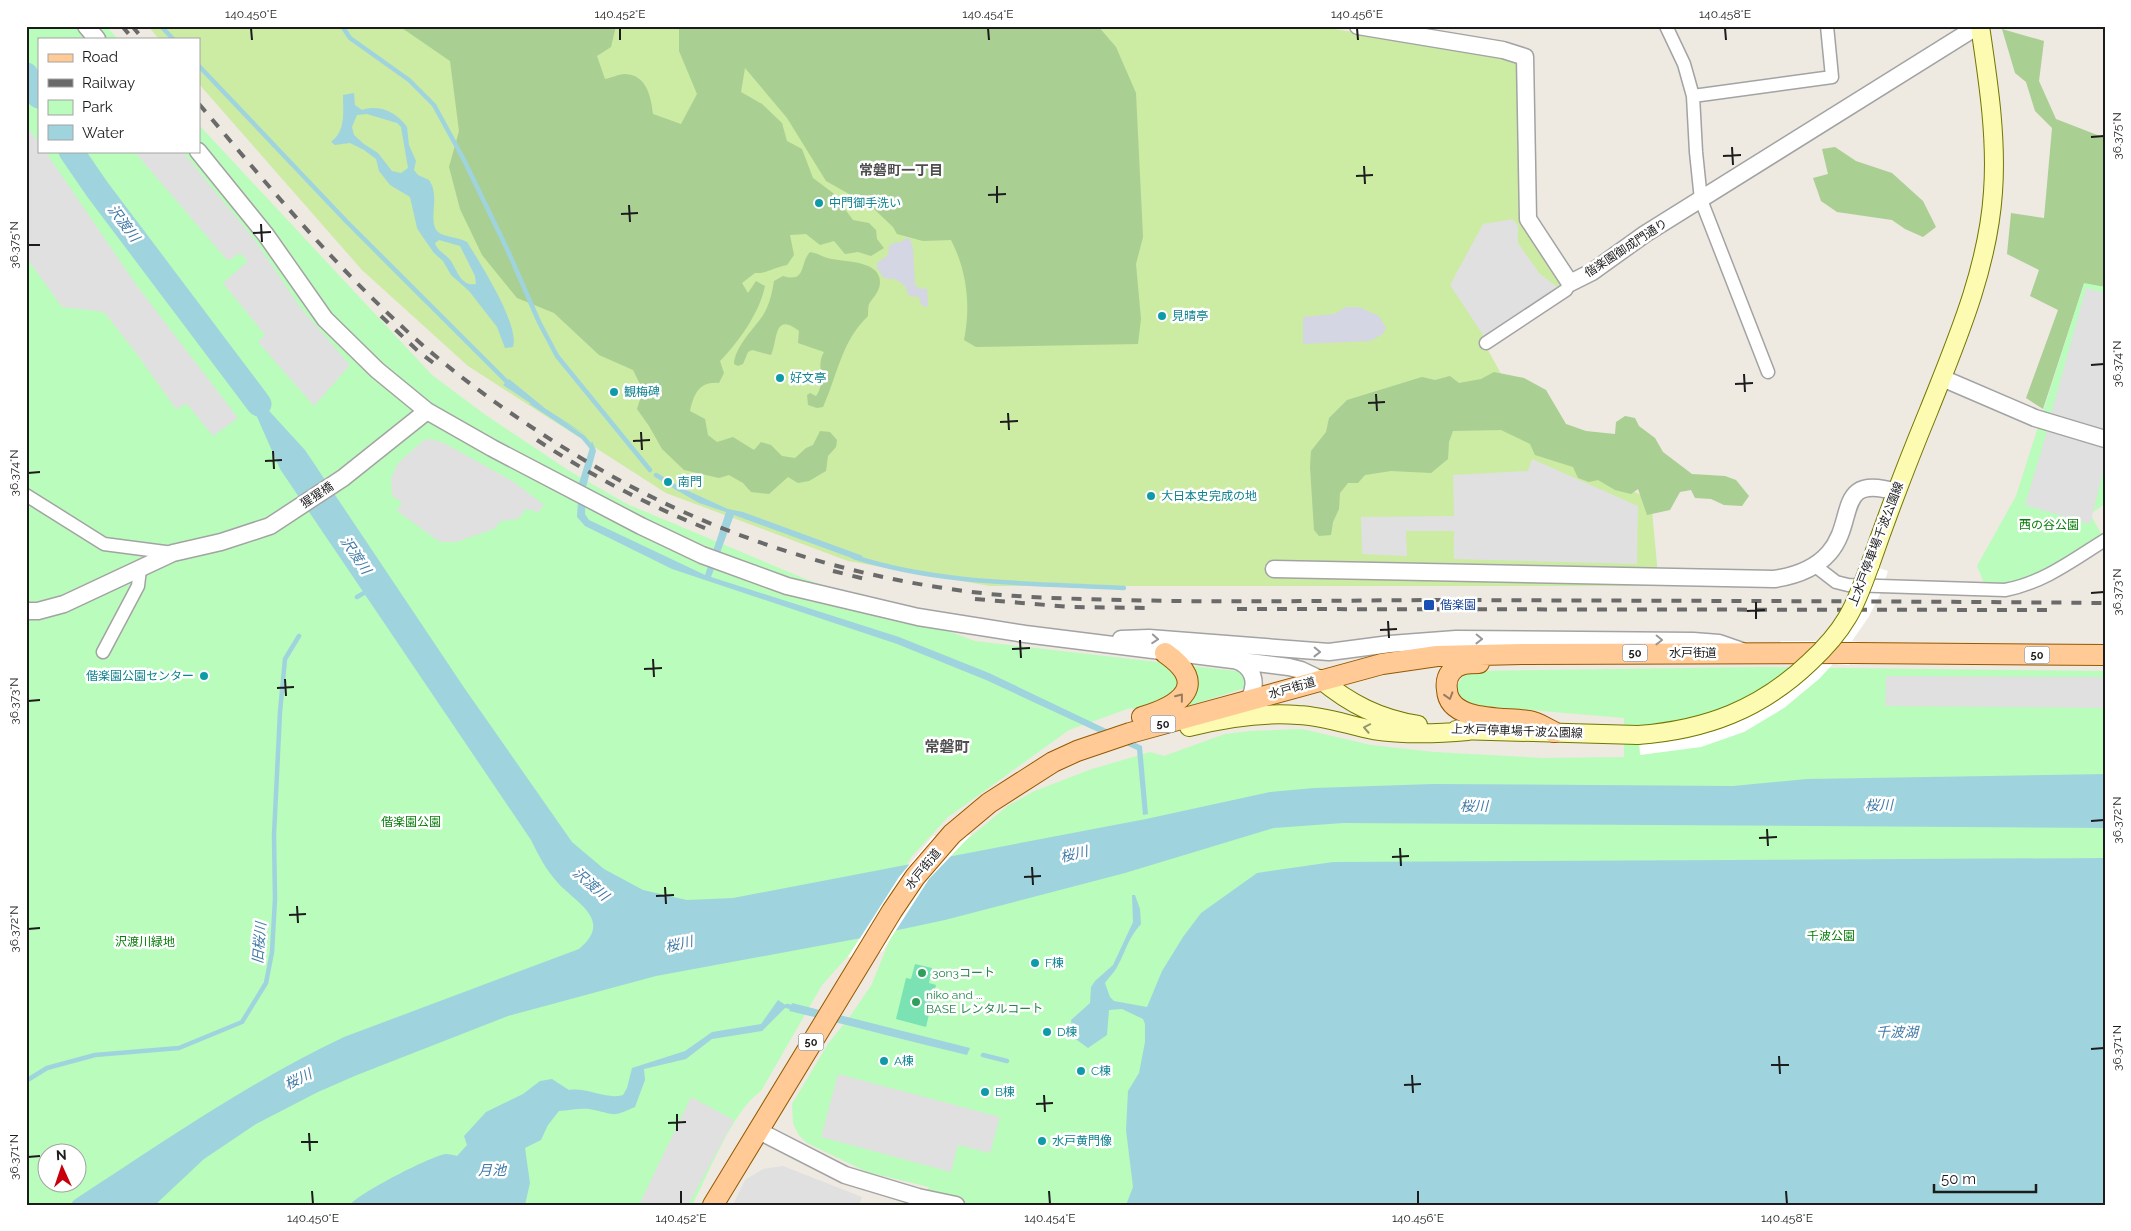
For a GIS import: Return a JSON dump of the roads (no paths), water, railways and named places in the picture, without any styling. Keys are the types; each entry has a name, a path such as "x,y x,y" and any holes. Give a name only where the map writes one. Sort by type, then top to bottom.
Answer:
{"main road":[{"name":"上水戸停車場千波公園線","path":"1320,680 1338,694 1364,709 1383,717 1410,724 1468,731 1638,735 1705,724 1749,707 1783,687 1825,647 1837,633 1855,602 1896,492 1942,378 1975,285 1988,227 1993,192 1990,113 1979,26"},
{"path":"1077,751 1098,732 1156,713 1177,703 1182,697 1187,684 1183,668 1165,653"},
{"name":"水戸街道","path":"713,1205 757,1130 907,888 952,834 989,803 1052,762 1077,751 1130,732 1373,666 1437,656 1854,653 2105,656"},
{"path":"1522,654 1500,662 1468,663 1456,666 1449,673 1446,684 1447,696 1451,704 1469,714 1487,718 1532,721 1554,732"},
{"path":"1052,762 1090,757 1116,747 1188,727 1225,718 1248,716 1298,715 1318,717 1380,731 1428,735 1468,731"}],"street":[{"path":"86,26 96,38"},
{"name":"偕楽園御成門通り","path":"1358,26 1503,50 1525,57 1528,219 1570,283 1592,272 1646,234 1979,26"},
{"path":"1666,26 1684,64 1693,96 1696,152 1702,200 1768,372"},
{"path":"1693,96 1832,76 1827,26"},
{"path":"199,152 266,235 325,319 355,351 427,411 492,448 641,526 702,555 787,586 918,617 1165,653 1289,667 1301,670 1320,680"},
{"path":"1486,343 1566,290 1570,283"},
{"path":"1942,378 2035,418 2105,439"},
{"name":"猩猩橋","path":"26,611 38,611 64,604 172,552 221,542 270,526 343,478 427,411"},
{"path":"1274,569 1774,579 1796,575 1814,565 1829,553 1838,539 1851,498 1857,491 1866,487 1875,487 1896,492"},
{"path":"26,495 104,544 172,552"},
{"path":"1814,565 1836,582 1848,585 2005,590 2026,586 2044,579 2105,540"},
{"path":"103,652 138,586 140,569"},
{"path":"1072,640 1148,638 1329,652 1390,644 1456,639 1631,639 1719,643 1748,653"},
{"path":"1233,660 1241,662 1252,674 1255,685 1249,699"},
{"path":"757,1130 845,1175 917,1201 956,1205"}],"water":[{"path":"354,93 355,105 362,110 375,108 393,113 407,127 409,145 416,161 414,170 418,175 429,180 434,193 435,227 441,234 467,242 498,294 511,324 514,337 513,347 505,348 497,327 469,291 451,275 443,261 434,253 422,236 417,228 410,197 390,185 379,171 376,159 364,150 350,143 335,145 331,142 336,138 341,127 343,95","holes":["367,114 397,123 401,127 408,168 401,173 392,171 378,153 354,135 352,127 357,115","439,240 460,246 475,276 476,284 467,283 460,277 451,261 436,246 435,243"]},
{"name":"桜川","path":"242,375 260,401 305,450 465,689 572,842 604,869 643,890 687,900 733,898 1146,819 1270,792 1314,788 1433,784 1733,786 1807,779 2105,774 2105,828 1343,823 1274,828 1125,873 945,920 856,939 656,976 508,1016 357,1075 318,1092 256,1124 204,1159 155,1205 70,1205 74,1200 83,1194 88,1194 88,1191 173,1135 274,1073 344,1037 579,949 589,939 593,929 588,913 550,873 531,840 280,469 250,401 236,379"},
{"path":"509,379 546,409 585,434 503,385"},
{"path":"592,441 596,451 586,487 585,514 589,520 705,575 726,512 699,503 673,488 675,485 728,509 743,512 863,556 857,560 734,515 711,577 899,637 989,673 1142,746 1148,814 1143,815 1137,750 986,680 897,644 672,569 585,526 577,517 579,483"},
{"name":"千波湖","path":"2105,858 2105,1205 1126,1205 1133,1187 1126,1130 1128,1091 1139,1073 1145,1042 1145,1024 1143,1019 1122,1009 1109,1010 1107,1035 1088,1048 1073,1037 1071,1020 1090,1003 1091,987 1113,965 1133,922 1132,895 1135,895 1140,909 1141,924 1130,940 1116,969 1105,983 1110,997 1114,1001 1147,1007 1162,971 1183,937 1201,913 1257,873 1333,862"},
{"name":"月池","path":"778,1000 787,1006 762,1031 712,1039 686,1059 644,1069 645,1080 635,1107 614,1114 590,1109 559,1111 548,1125 541,1140 525,1148 530,1183 525,1205 350,1205 380,1184 426,1161 446,1154 457,1156 467,1145 464,1136 486,1112 523,1094 540,1081 552,1079 569,1090 583,1090 610,1096 623,1095 627,1088 632,1068 685,1051 712,1032 761,1024"},
{"path":"792,1003 970,1048 967,1055 789,1011"}],"waterway":[{"path":"161,26 172,38"},
{"path":"342,26 350,38 409,80 434,105 464,160 508,251 539,322 557,356 650,470"},
{"path":"200,67 346,221 510,385"},
{"name":"沢渡川","path":"26,75 38,94"},
{"name":"沢渡川","path":"72,152 97,189 259,404"},
{"path":"532,403 583,437 593,449"},
{"path":"656,475 679,489"},
{"path":"854,557 920,573 954,578 1124,588"},
{"name":"旧桜川","path":"357,597 369,590"},
{"name":"旧桜川","path":"26,1081 47,1068 95,1055 179,1048 242,1022 266,983 272,952 275,899 274,835 280,712 285,659 299,636"},
{"path":"787,1006 791,1007"},
{"path":"983,1055 1007,1061"}],"railway":[{"path":"122,26 132,38"},
{"path":"132,26 142,38"},
{"path":"200,105 294,215 368,295 418,341 491,399 569,451 641,492 737,534 837,566 939,587 990,594 1074,599 1167,601 1459,600 2105,603"},
{"path":"381,316 420,353 439,367"},
{"path":"537,440 621,490 710,530"},
{"path":"833,571 869,580"},
{"path":"975,599 1070,607 1145,608"},
{"path":"1237,609 2050,610"}],"place":[{"name":"中門御手洗い","path":"819,203"},
{"name":"見晴亭","path":"1162,316"},
{"name":"好文亭","path":"780,378"},
{"name":"観梅碑","path":"614,392"},
{"name":"南門","path":"668,482"},
{"name":"大日本史完成の地","path":"1151,496"},
{"name":"偕楽園","path":"1429,605"},
{"name":"偕楽園公園センター","path":"204,676"},
{"name":"F棟","path":"1035,963"},
{"name":"3on3コート","path":"922,973"},
{"name":"niko and ... BASE レンタルコート","path":"916,1002"},
{"name":"D棟","path":"1047,1032"},
{"name":"A棟","path":"884,1061"},
{"name":"C棟","path":"1081,1071"},
{"name":"B棟","path":"985,1092"},
{"name":"水戸黄門像","path":"1042,1141"}],"district":[{"name":"常磐町一丁目","path":"901,170"},
{"name":"常磐町","path":"947,747"}],"park label":[{"name":"西の谷公園","path":"2049,525"},
{"name":"偕楽園公園","path":"411,822"},
{"name":"千波公園","path":"1831,936"},
{"name":"沢渡川緑地","path":"145,942"}]}
